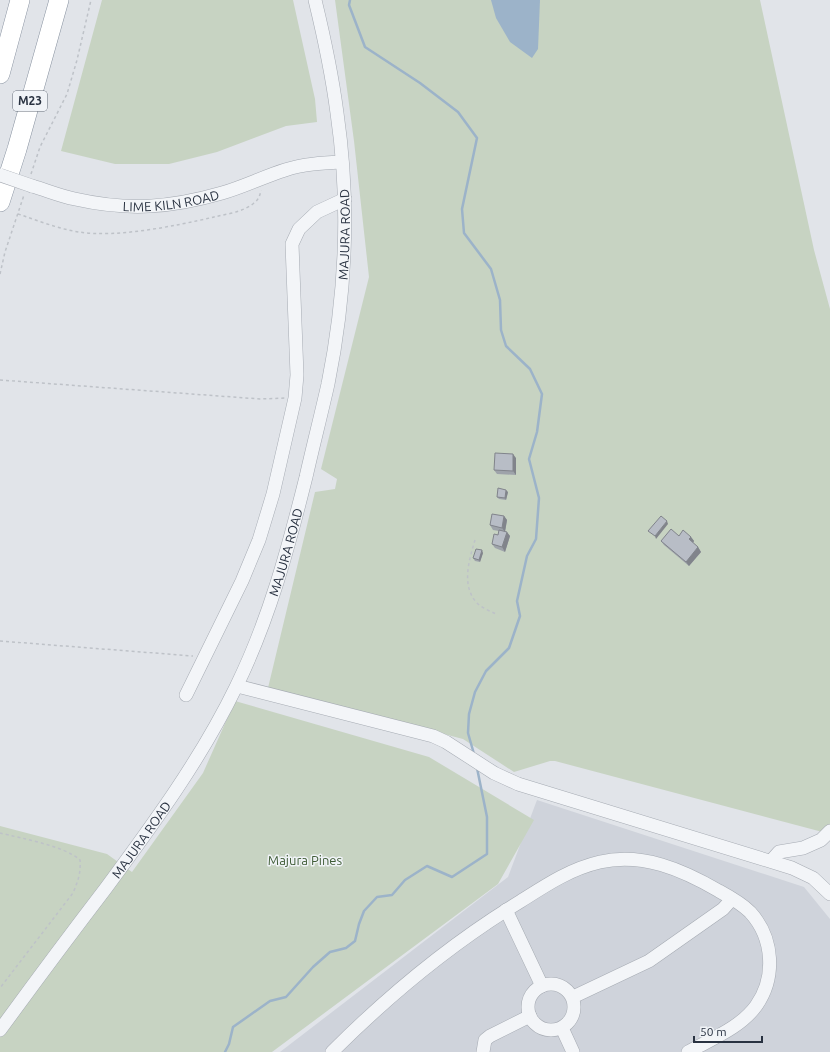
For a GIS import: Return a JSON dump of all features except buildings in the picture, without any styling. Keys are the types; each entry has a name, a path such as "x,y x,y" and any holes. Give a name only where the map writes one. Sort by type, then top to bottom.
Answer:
{"highway":[{"path":"0,74 20,0"},
{"name":"M23","path":"0,202 17,149 59,0"}],"street":[{"name":"MAJURA ROAD","path":"0,1030 138,845 189,771 214,730 237,686 256,643 286,558 328,384 333,360 342,293 345,199 342,162 337,113 325,42 315,0"},
{"name":"LIME KILN ROAD","path":"0,175 28,186 74,199 99,204 146,208 174,205 223,193 286,169 298,166 342,162"},
{"path":"186,695 242,581 259,540 273,494 295,398 297,375 292,244 299,229 318,212 345,199"},
{"path":"237,686 433,736 446,742 494,774 518,784 798,870 818,882 830,894"},
{"path":"771,861 778,852 803,848 821,840 830,831"},
{"path":"332,1052 398,990 448,951 506,910 582,866 601,861 620,859 648,861 683,872 703,882 732,899 749,912 757,920 763,931 769,953 770,964 766,987 755,1007 736,1025 688,1052"},
{"path":"572,997 649,961 723,909 732,899"},
{"path":"506,910 542,986"},
{"path":"556,984 568,990 572,997 574,1010 572,1017 562,1028 550,1030 544,1029 538,1026 530,1016 528,1009 529,1001 532,994 542,986 556,984"},
{"path":"483,1052 485,1040 490,1036 530,1016"},
{"path":"562,1028 574,1052"}],"path":[{"path":"0,274 5,252 40,147 67,94 91,0"},
{"path":"18,214 79,232 114,233 150,229 188,223 244,209 258,199 261,192 261,186 258,180"},
{"path":"0,380 260,399 295,398"},
{"path":"475,540 468,561 470,593 478,604 496,614"},
{"path":"0,641 205,657"},
{"path":"0,833 52,847 75,856 80,860 80,869 79,880 72,893 0,988"}],"shaded area":[{"path":"537,800 804,887 830,919 830,1052 280,1052 508,877"}],"green space":[{"path":"102,0 293,0 315,99 317,122 286,126 217,152 169,164 115,164 61,151"},
{"path":"335,0 760,0 814,250 830,309 830,834 555,761 550,761 514,772 463,739 268,688 315,492 335,489 337,479 321,469 369,277 354,141"},
{"name":"Majura Pines","path":"235,701 429,757 534,820 498,884 272,1052 0,1052 0,826 107,854 132,872 203,773"}],"water":[{"path":"491,0 540,0 538,49 532,58 510,42 496,18"}],"waterway":[{"path":"350,0 349,5 365,47 420,83 458,112 477,138 462,209 464,233 491,269 500,300 501,330 506,346 530,369 542,394 537,432 529,459 539,498 536,539 527,556 517,601 520,616 509,648 486,671 475,692 469,714 468,733 474,754"},
{"path":"225,1052 229,1044 233,1027 270,1001 286,997 313,967 330,952 346,948 355,941 364,911 377,897 392,895 405,880 427,866 452,877 487,854 487,817 477,768"}]}
